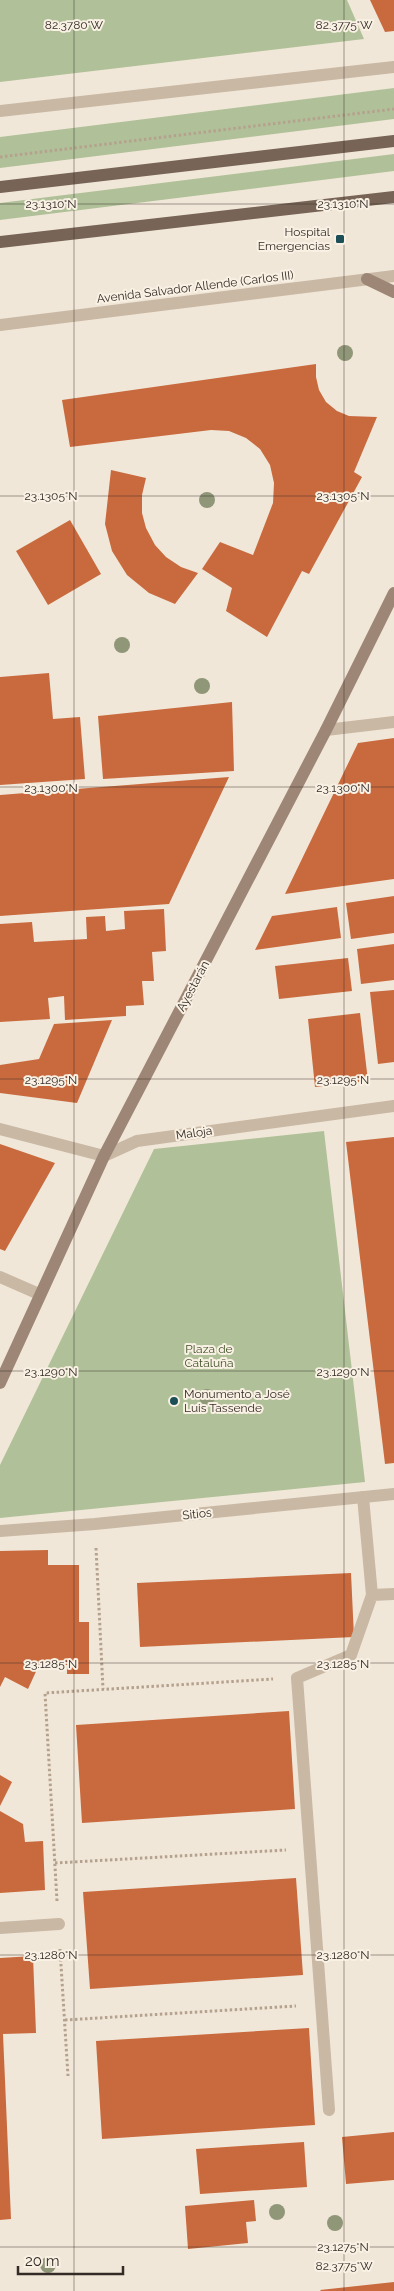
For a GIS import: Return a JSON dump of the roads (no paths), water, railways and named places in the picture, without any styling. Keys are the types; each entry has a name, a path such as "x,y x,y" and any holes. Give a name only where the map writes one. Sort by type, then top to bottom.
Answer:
{"main road":[{"path":"0,187 394,141"},
{"path":"0,242 394,197"},
{"path":"366,279 394,292"},
{"name":"Ayestarán","path":"0,1383 39,1294 104,1156 326,730 394,593"}],"street":[{"path":"0,111 394,67"},
{"name":"Avenida Salvador Allende (Carlos III)","path":"0,325 394,276"},
{"path":"326,730 394,722"},
{"name":"Maloja","path":"104,1156 137,1141 394,1106"},
{"path":"0,1129 104,1156"},
{"path":"0,1277 39,1294"},
{"name":"Sitios","path":"0,1531 95,1524 394,1494"},
{"path":"329,2110 297,1678 351,1655 372,1595 363,1497"},
{"path":"372,1595 394,1594"},
{"path":"0,1928 59,1924"}],"place":[{"name":"Hospital Emergencias","path":"340,239"},
{"name":"Monumento a José Luis Tassende","path":"174,1401"}],"park label":[{"name":"Plaza de Cataluña","path":"209,1356"}]}
